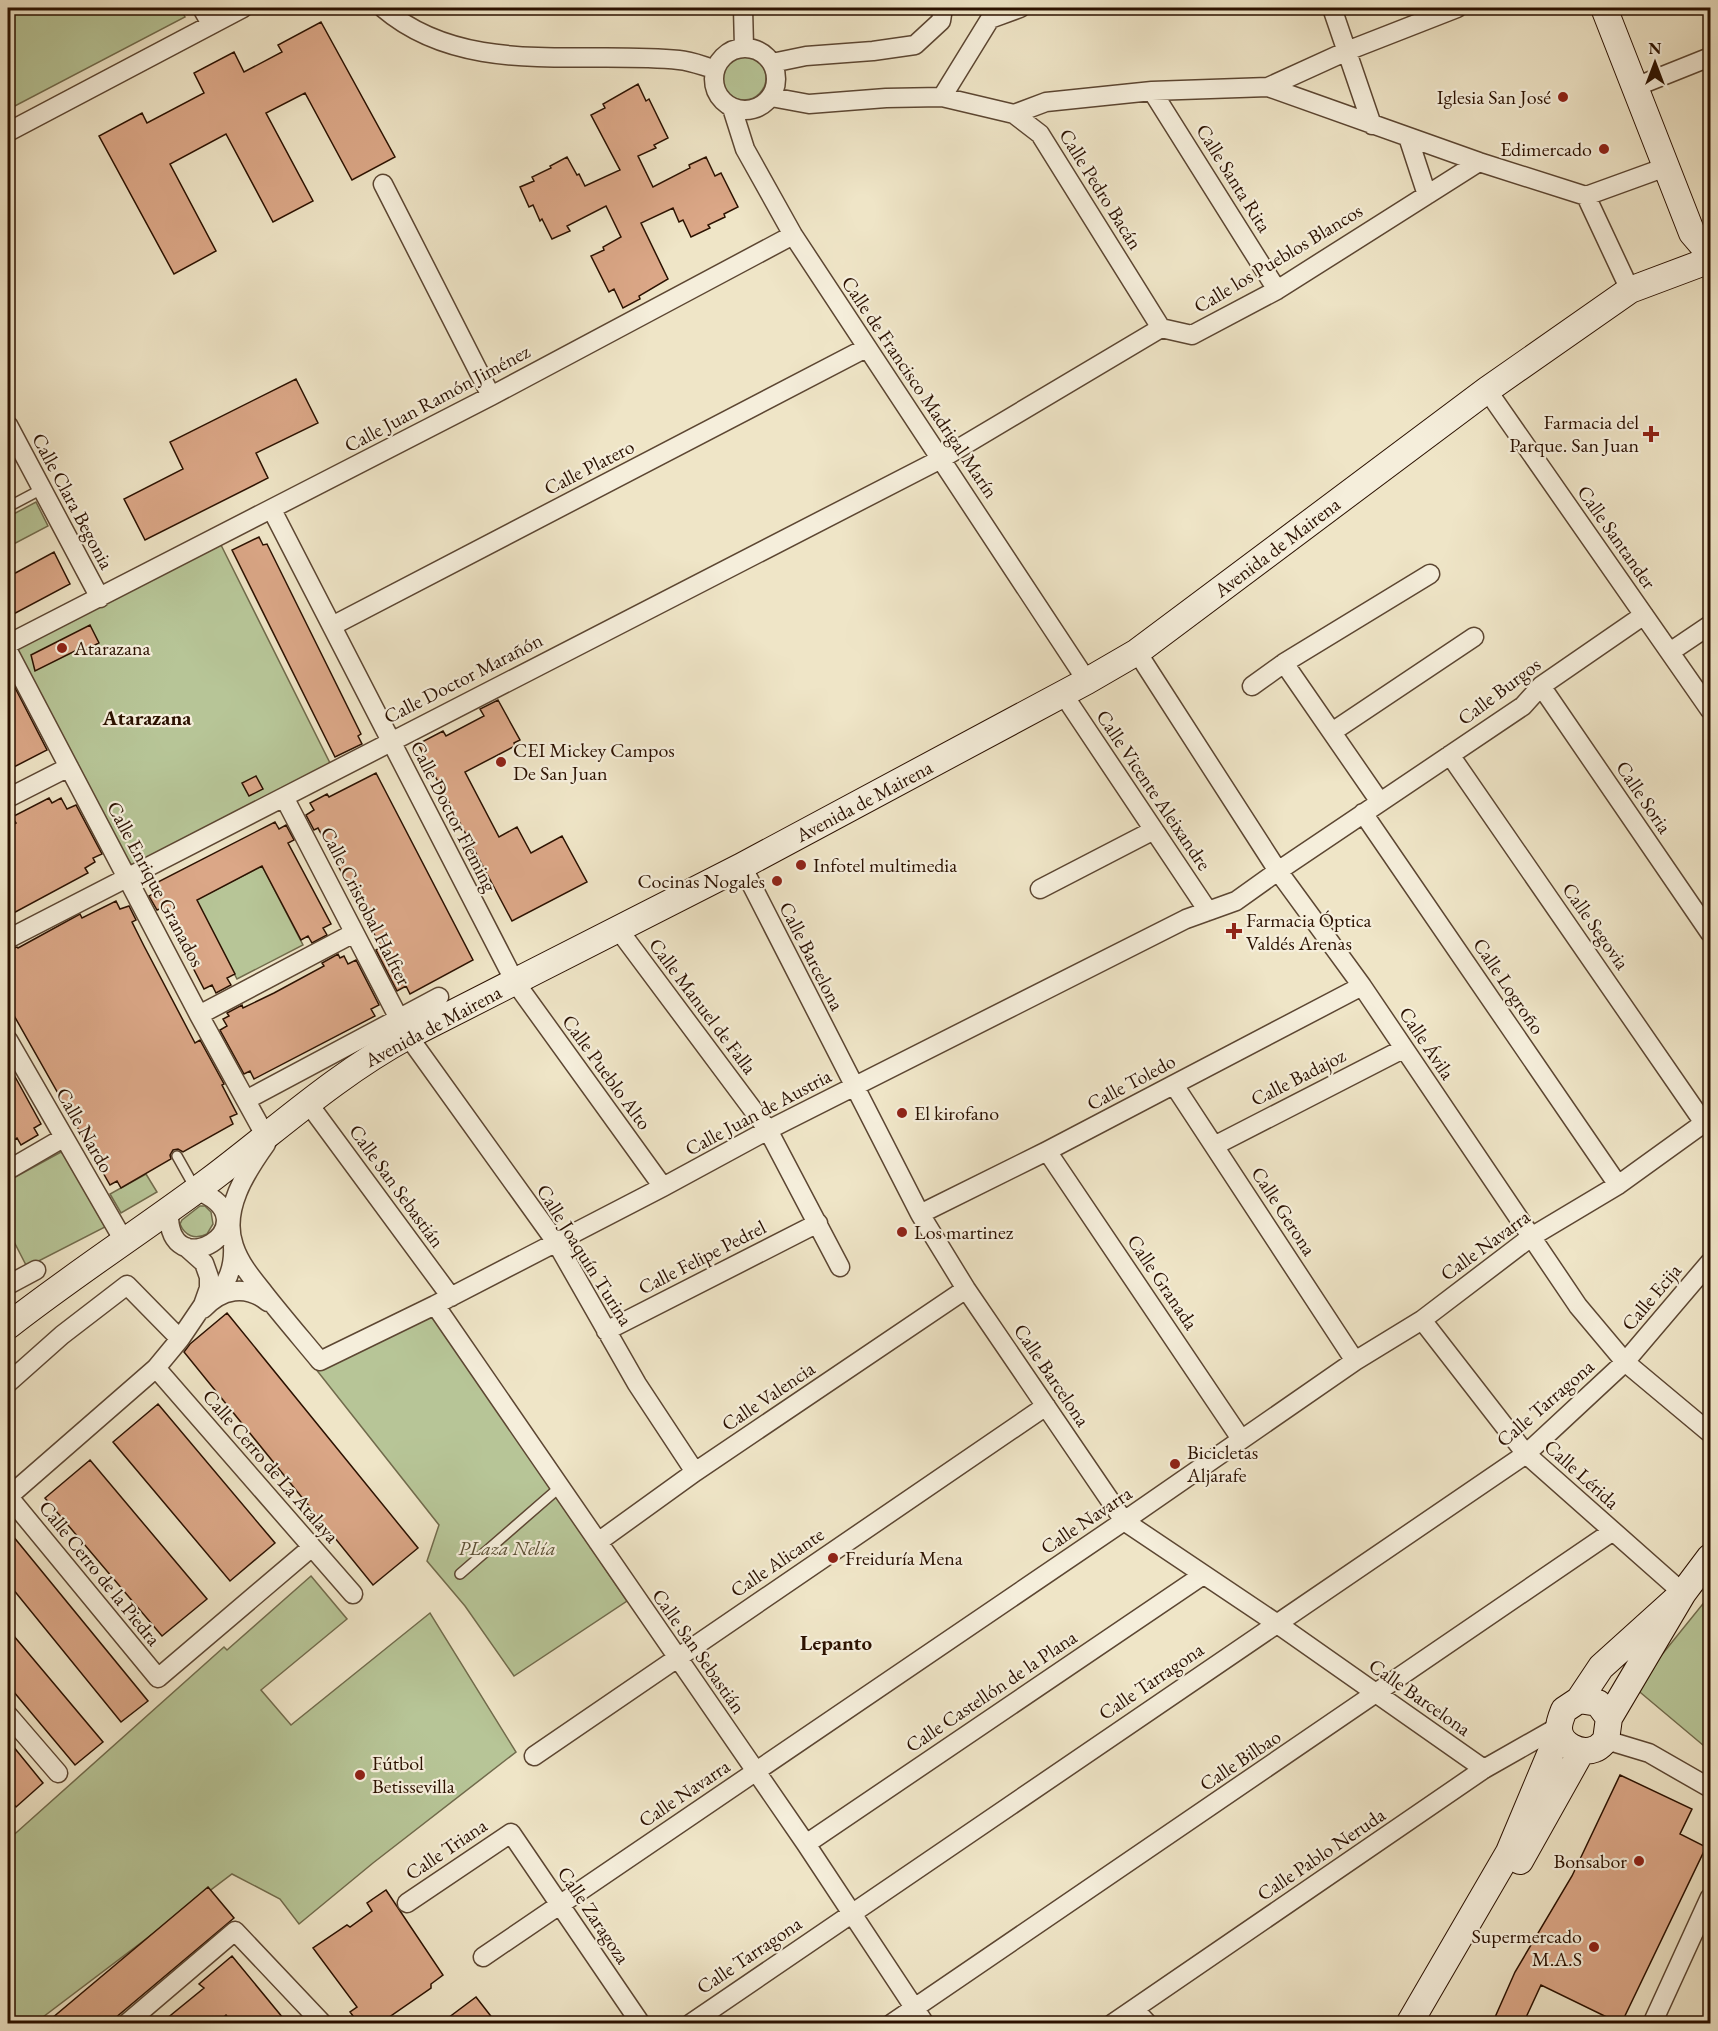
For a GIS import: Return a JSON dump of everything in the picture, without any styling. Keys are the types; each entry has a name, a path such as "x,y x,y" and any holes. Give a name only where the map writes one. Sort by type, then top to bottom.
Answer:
{"street":[{"path":"202,8 211,24"},
{"path":"8,132 243,8"},
{"path":"383,8 420,31 460,48 514,56 681,60 714,69"},
{"path":"743,8 744,47"},
{"path":"772,63 806,56 915,45 940,21 943,8"},
{"path":"942,97 988,13 1020,8"},
{"path":"1332,8 1372,125"},
{"path":"1268,87 1347,51 1457,8"},
{"path":"1604,8 1692,233 1710,254"},
{"path":"744,47 760,51 772,63 776,80 771,97 765,103 749,110 732,108 718,96 713,78 714,69 726,53 744,47"},
{"path":"1635,87 1710,57"},
{"path":"1014,114 1046,102 1152,91 1268,87 1479,162 1586,196 1666,167"},
{"name":"Calle Santa Rita","path":"1152,91 1277,290"},
{"name":"Calle Pedro Bacán","path":"771,97 809,104 886,98 942,97 1014,114 1040,134 1161,328"},
{"name":"Calle de Francisco Madrigal Marín","path":"732,108 745,149 793,235 1087,681"},
{"path":"1408,137 1427,195"},
{"name":"Calle los Pueblos Blancos","path":"1161,328 1192,335 1277,290 1479,162"},
{"path":"383,184 491,396"},
{"path":"1586,196 1630,290"},
{"name":"Calle Juan Ramón Jiménez","path":"8,644 491,396 793,235"},
{"name":"Avenida de Mairena","path":"8,1326 196,1190 404,1028 515,982 742,866 1137,652 1487,390 1630,290 1710,260"},
{"path":"941,459 1161,328"},
{"name":"Calle Platero","path":"332,626 866,348"},
{"name":"Calle Santander","path":"1487,390 1710,710"},
{"name":"Calle Clara Begonia","path":"8,425 100,598"},
{"name":"Calle Doctor Marañón","path":"8,939 941,459"},
{"name":"Calle Doctor Fleming","path":"272,510 515,982"},
{"path":"1252,686 1284,663 1430,574"},
{"name":"Calle Burgos","path":"1278,871 1523,706 1541,686 1644,615"},
{"path":"1670,652 1710,625"},
{"path":"1332,732 1474,637"},
{"name":"Calle Enrique Granados","path":"8,651 266,1137"},
{"name":"Calle Ávila","path":"1137,652 1278,871 1362,986 1578,1306 1625,1362 1710,1433"},
{"path":"1284,663 1380,802"},
{"name":"Calle Soria","path":"1541,686 1710,933"},
{"name":"Calle Vicente Aleixandre","path":"1063,694 1208,911"},
{"name":"Calle Segovia","path":"1450,755 1707,1120"},
{"path":"8,798 69,766"},
{"name":"Calle Cristobal Halfter","path":"284,797 404,1028"},
{"name":"Calle Logroño","path":"1363,813 1618,1185"},
{"path":"1040,889 1154,830"},
{"name":"Calle Barcelona","path":"742,866 920,1214 966,1289 1124,1521 1276,1623 1484,1769"},
{"name":"Calle Juan de Austria","path":"232,1240 243,1267 320,1361 443,1301 768,1130 1186,918 1236,901 1278,871"},
{"name":"Calle Manuel de Falla","path":"618,929 768,1130 840,1268"},
{"path":"200,1015 354,933"},
{"name":"Calle Pueblo Alto","path":"515,982 663,1187"},
{"name":"Calle Toledo","path":"920,1214 1047,1151 1362,986"},
{"path":"246,1101 404,1028 439,997"},
{"name":"Calle Joaquín Turina","path":"404,1028 556,1242 637,1384 695,1472"},
{"name":"Calle Nardo","path":"9,1046 124,1241"},
{"name":"Calle Badajoz","path":"1214,1146 1403,1049"},
{"name":"Calle Gerona","path":"1174,1084 1355,1361"},
{"name":"Calle San Sebastián","path":"308,1103 443,1301 560,1487 806,1844 925,2024"},
{"name":"Calle Navarra","path":"483,1957 1355,1361 1422,1320 1531,1237 1618,1185 1707,1120"},
{"path":"194,1319 226,1282 233,1262 232,1212 244,1176 269,1140 286,1121"},
{"path":"8,1170 63,1138"},
{"name":"Calle Granada","path":"1047,1151 1241,1439"},
{"path":"196,1190 216,1200 224,1212 232,1240"},
{"path":"169,1209 171,1232 180,1243 226,1282 263,1297 274,1306"},
{"path":"186,1247 200,1249 219,1239 225,1226 224,1212"},
{"name":"Calle Felipe Pedrel","path":"606,1331 818,1223"},
{"name":"Calle Ecija","path":"1625,1362 1710,1262"},
{"path":"8,1496 156,1368 180,1339 203,1305 209,1288 209,1277 204,1263"},
{"path":"8,1285 36,1270"},
{"path":"8,1383 62,1335 127,1285 180,1339"},
{"name":"Calle Valencia","path":"598,1542 695,1472 966,1289"},
{"path":"215,1297 234,1291 251,1292"},
{"name":"Calle Lérida","path":"1422,1320 1526,1454 1683,1593"},
{"name":"Calle Tarragona","path":"690,2024 1526,1454 1625,1362"},
{"name":"Calle Cerro de La Atalaya","path":"156,1368 353,1594"},
{"name":"Calle Alicante","path":"534,1756 1046,1406"},
{"name":"Calle Cerro de la Piedra","path":"8,1496 158,1678 312,1547"},
{"name":"Calle Bilbao","path":"891,2024 1613,1531"},
{"path":"1559,1730 1568,1746 1581,1752 1595,1749 1683,1593 1710,1557"},
{"name":"Calle Castellón de la Plana","path":"806,1844 1203,1575"},
{"path":"1409,2024 1509,1852 1559,1730 1564,1710 1579,1700 1601,1667 1683,1593"},
{"path":"1579,1700 1598,1703 1608,1729 1710,1788"},
{"path":"8,1714 58,1773"},
{"name":"Calle Pablo Neruda","path":"1112,2024 1484,1769 1559,1730"},
{"path":"1423,2024 1525,1852 1581,1752"},
{"name":"Calle Zaragoza","path":"511,1833 641,2024"},
{"name":"Calle Triana","path":"407,1903 511,1833"},
{"path":"1652,2024 1710,1897"},
{"path":"126,2024 235,1931 323,2024"},
{"path":"1134,2009 1148,2024"}],"lane":[{"path":"8,507 42,489"},
{"path":"177,1156 196,1190"},
{"path":"460,1574 560,1487"}],"green space":[{"path":"8,8 180,8 185,17 13,107 8,97"},
{"path":"744,56 759,63 766,78 759,93 744,100 729,93 722,78 729,63"},
{"path":"36,502 48,526 8,547 8,517"},
{"path":"217,537 334,771 128,878 8,644"},
{"path":"262,866 303,945 237,979 196,900"},
{"path":"61,1152 105,1227 27,1267 8,1230 8,1181"},
{"path":"146,1174 157,1192 121,1213 110,1194"},
{"path":"200,1206 205,1206 211,1212 213,1224 207,1234 195,1237 185,1231 180,1224"},
{"name":"PLaza Nelía","path":"432,1314 627,1601 514,1676 465,1606 427,1561 439,1525 315,1368"},
{"path":"311,1576 347,1619 261,1690 291,1725 430,1613 516,1752 373,1863 299,1924 280,1899 232,1874 35,2023 8,2023 8,1840 224,1647 227,1650"},
{"path":"1710,1595 1710,1751 1635,1688"}],"building":[{"path":"321,22 395,157 352,180 305,93 266,113 313,201 273,222 226,134 170,164 216,251 174,274 99,136 142,113 147,123 204,93 194,73 234,52 244,72 282,52 278,45"},
{"path":"638,84 646,101 649,99 668,138 654,145 656,148 638,156 653,187 706,157 715,176 721,173 738,207 724,214 725,217 708,225 710,228 691,237 683,220 679,222 673,208 641,223 668,279 623,308 614,289 609,292 591,256 604,250 603,247 621,237 606,206 567,226 570,231 552,239 533,205 529,207 520,187 534,181 532,177 567,157 585,186 620,170 591,115 605,108 603,104"},
{"path":"296,379 318,423 256,453 268,478 145,540 124,499 183,469 170,442"},
{"path":"259,537 263,545 267,544 361,734 358,736 362,744 335,757 232,550"},
{"path":"54,552 70,584 8,617 8,577"},
{"name":"Atarazana","path":"90,625 99,643 85,650 83,647 35,671 31,655"},
{"path":"8,674 47,750 8,770"},
{"path":"498,700 520,740 514,743 515,746 465,772 499,837 517,827 531,853 562,836 587,882 512,921 418,744 443,731 446,736 484,716 480,709"},
{"path":"376,773 473,960 410,994 406,986 397,991 376,950 381,947 318,828 314,830 306,815 314,810 310,803 327,794 329,797"},
{"path":"256,776 263,789 249,796 242,783"},
{"path":"49,798 52,803 61,798 67,809 76,805 102,854 93,858 95,862 85,868 88,873 8,916 8,828 16,823 12,817"},
{"path":"275,822 279,829 286,825 294,840 288,843 331,924 323,928 327,935 312,943 308,936 301,940 262,866 197,900 235,974 227,978 231,985 216,993 212,985 204,989 162,908 157,910 149,896 158,891 154,884"},
{"path":"116,901 120,909 129,906 136,920 132,922 144,946 195,1043 200,1040 237,1114 230,1117 233,1124 183,1152 178,1149 173,1150 170,1155 171,1159 121,1188 117,1181 110,1185 8,1005 8,950 18,948 80,914 82,918"},
{"path":"338,954 340,958 344,956 348,964 356,960 379,1005 371,1009 375,1016 254,1079 250,1071 244,1074 220,1030 227,1026 223,1019 229,1016 227,1013 274,993 324,966 322,963"},
{"path":"8,1064 41,1124 34,1128 38,1135 21,1145 17,1138 8,1143"},
{"path":"227,1313 418,1548 373,1585 184,1352 190,1344"},
{"path":"158,1404 275,1543 230,1581 113,1442"},
{"path":"90,1460 207,1599 162,1636 45,1498"},
{"path":"8,1530 148,1701 121,1722 8,1583"},
{"path":"8,1629 103,1742 75,1765 8,1685"},
{"path":"8,1740 43,1783 16,1807 8,1797"},
{"path":"1620,1775 1692,1809 1680,1834 1706,1847 1621,2024 1541,1985 1523,2024 1492,2024 1515,1972 1572,1876"},
{"path":"208,1887 234,1918 108,2024 45,2024"},
{"path":"386,1890 443,1975 431,1984 431,1988 388,2018 392,2024 359,2024 350,2012 357,2007 313,1948 347,1925 350,1927 372,1911 367,1903"},
{"path":"232,1956 288,2024 233,2024 226,2015 216,2024 160,2024 204,1988 199,1984"},
{"path":"476,1997 497,2024 440,2024"}],"place":[{"name":"Iglesia San José","path":"1563,97"},
{"name":"Edimercado","path":"1604,149"},
{"name":"Farmacia del Parque. San Juan","path":"1651,434"},
{"name":"Atarazana","path":"62,648"},
{"name":"CEI Mickey Campos De San Juan","path":"501,762"},
{"name":"Infotel multimedia","path":"801,865"},
{"name":"Cocinas Nogales","path":"777,881"},
{"name":"Farmacia Óptica Valdés Arenas","path":"1234,931"},
{"name":"El kirofano","path":"902,1113"},
{"name":"Los martinez","path":"902,1232"},
{"name":"Bicicletas Aljarafe","path":"1175,1464"},
{"name":"Freiduría Mena","path":"833,1558"},
{"name":"Fútbol Betissevilla","path":"360,1775"},
{"name":"Bonsabor","path":"1639,1861"},
{"name":"Supermercado M.A.S","path":"1594,1947"}],"district":[{"name":"Atarazana","path":"147,718"},
{"name":"Lepanto","path":"836,1643"}]}
